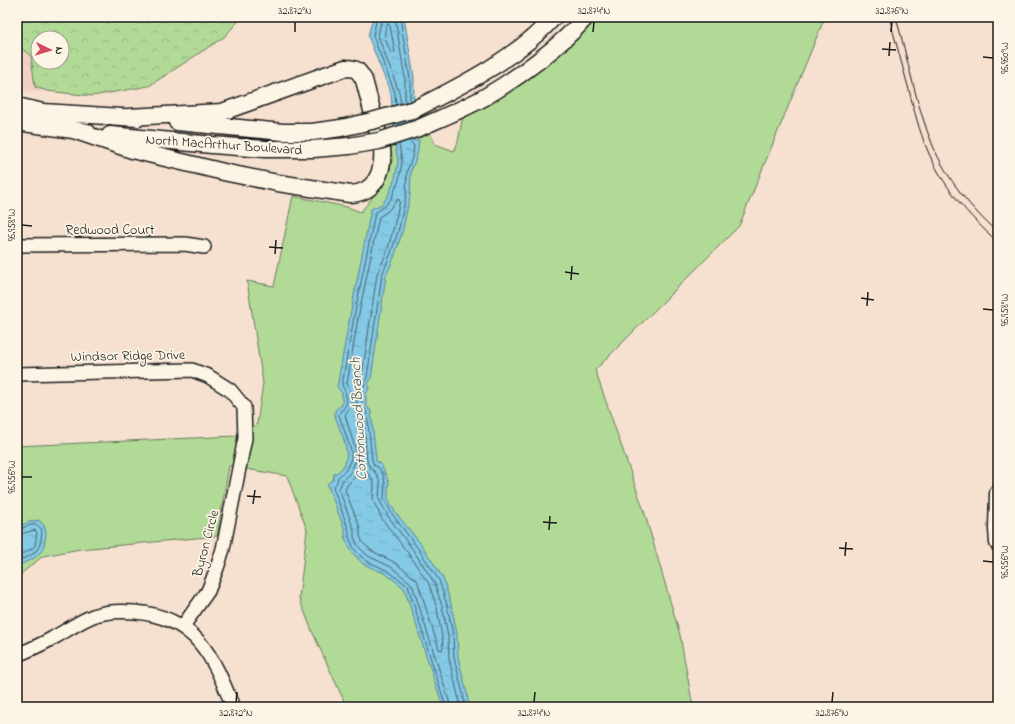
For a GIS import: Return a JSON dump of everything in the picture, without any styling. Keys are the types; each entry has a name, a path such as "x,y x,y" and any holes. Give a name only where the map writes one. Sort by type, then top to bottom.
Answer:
{"main road":[{"name":"North MacArthur Boulevard","path":"17,106 43,112 128,117 283,132 312,132 341,128 372,121 415,108 448,93 512,54 543,30 554,17"},
{"name":"North MacArthur Boulevard","path":"17,122 76,131 204,145 265,149 313,150 378,141 419,128 485,97 556,47 586,17"},
{"path":"76,131 132,150 221,171 278,183 350,194 358,194 371,187 377,179 381,169 383,158 382,148 364,80 358,71 352,68 345,68 222,112 128,117"},
{"path":"998,493 998,543"}],"street":[{"name":"Redwood Court","path":"17,246 185,244 204,247"},
{"name":"Windsor Ridge Drive","path":"17,374 192,370 208,376 230,390 244,407 245,438"},
{"name":"Byron Circle","path":"183,626 208,591 217,568 223,549 245,438"},
{"path":"17,655 43,644 78,622 95,615 113,612 150,613 183,626 207,650 223,681 233,707"}],"shaded area":[{"path":"17,32 30,51 30,70 48,70 41,93 17,90"}],"green space":[{"path":"17,17 242,17 224,37 149,86 92,96 47,91 35,87 33,70 70,70 70,30 30,30 30,55 17,45"},
{"path":"593,17 825,17 739,226 595,370 644,511 680,635 693,707 345,707 345,703 312,631 299,598 307,530 287,476 229,466 217,536 80,549 43,556 17,577 17,446 237,436 257,424 263,383 247,281 274,286 293,196 347,207 361,212 381,186 389,172 392,157 390,144 429,130 435,144 454,151 458,142 463,115"}],"water":[{"name":"Cottonwood Branch","path":"373,17 404,17 414,78 413,140 419,140 417,156 411,171 410,196 403,229 395,255 386,276 371,379 368,384 369,390 366,393 366,405 371,411 376,459 377,462 381,464 389,483 388,498 395,512 421,544 443,578 451,604 457,634 458,657 469,707 443,707 404,588 386,574 363,564 351,551 344,536 346,533 327,484 333,480 334,474 341,469 345,463 346,448 335,416 335,410 342,405 342,393 337,387 371,209 382,204 388,196 395,178 398,162 391,94 368,36"},
{"path":"39,520 45,527 46,532 44,546 36,557 17,566 17,527"}],"tram line":[{"path":"889,17 919,127 933,162 948,187 966,211 998,242"},
{"path":"896,17 922,115 933,146 945,170 969,204 998,233"}]}
